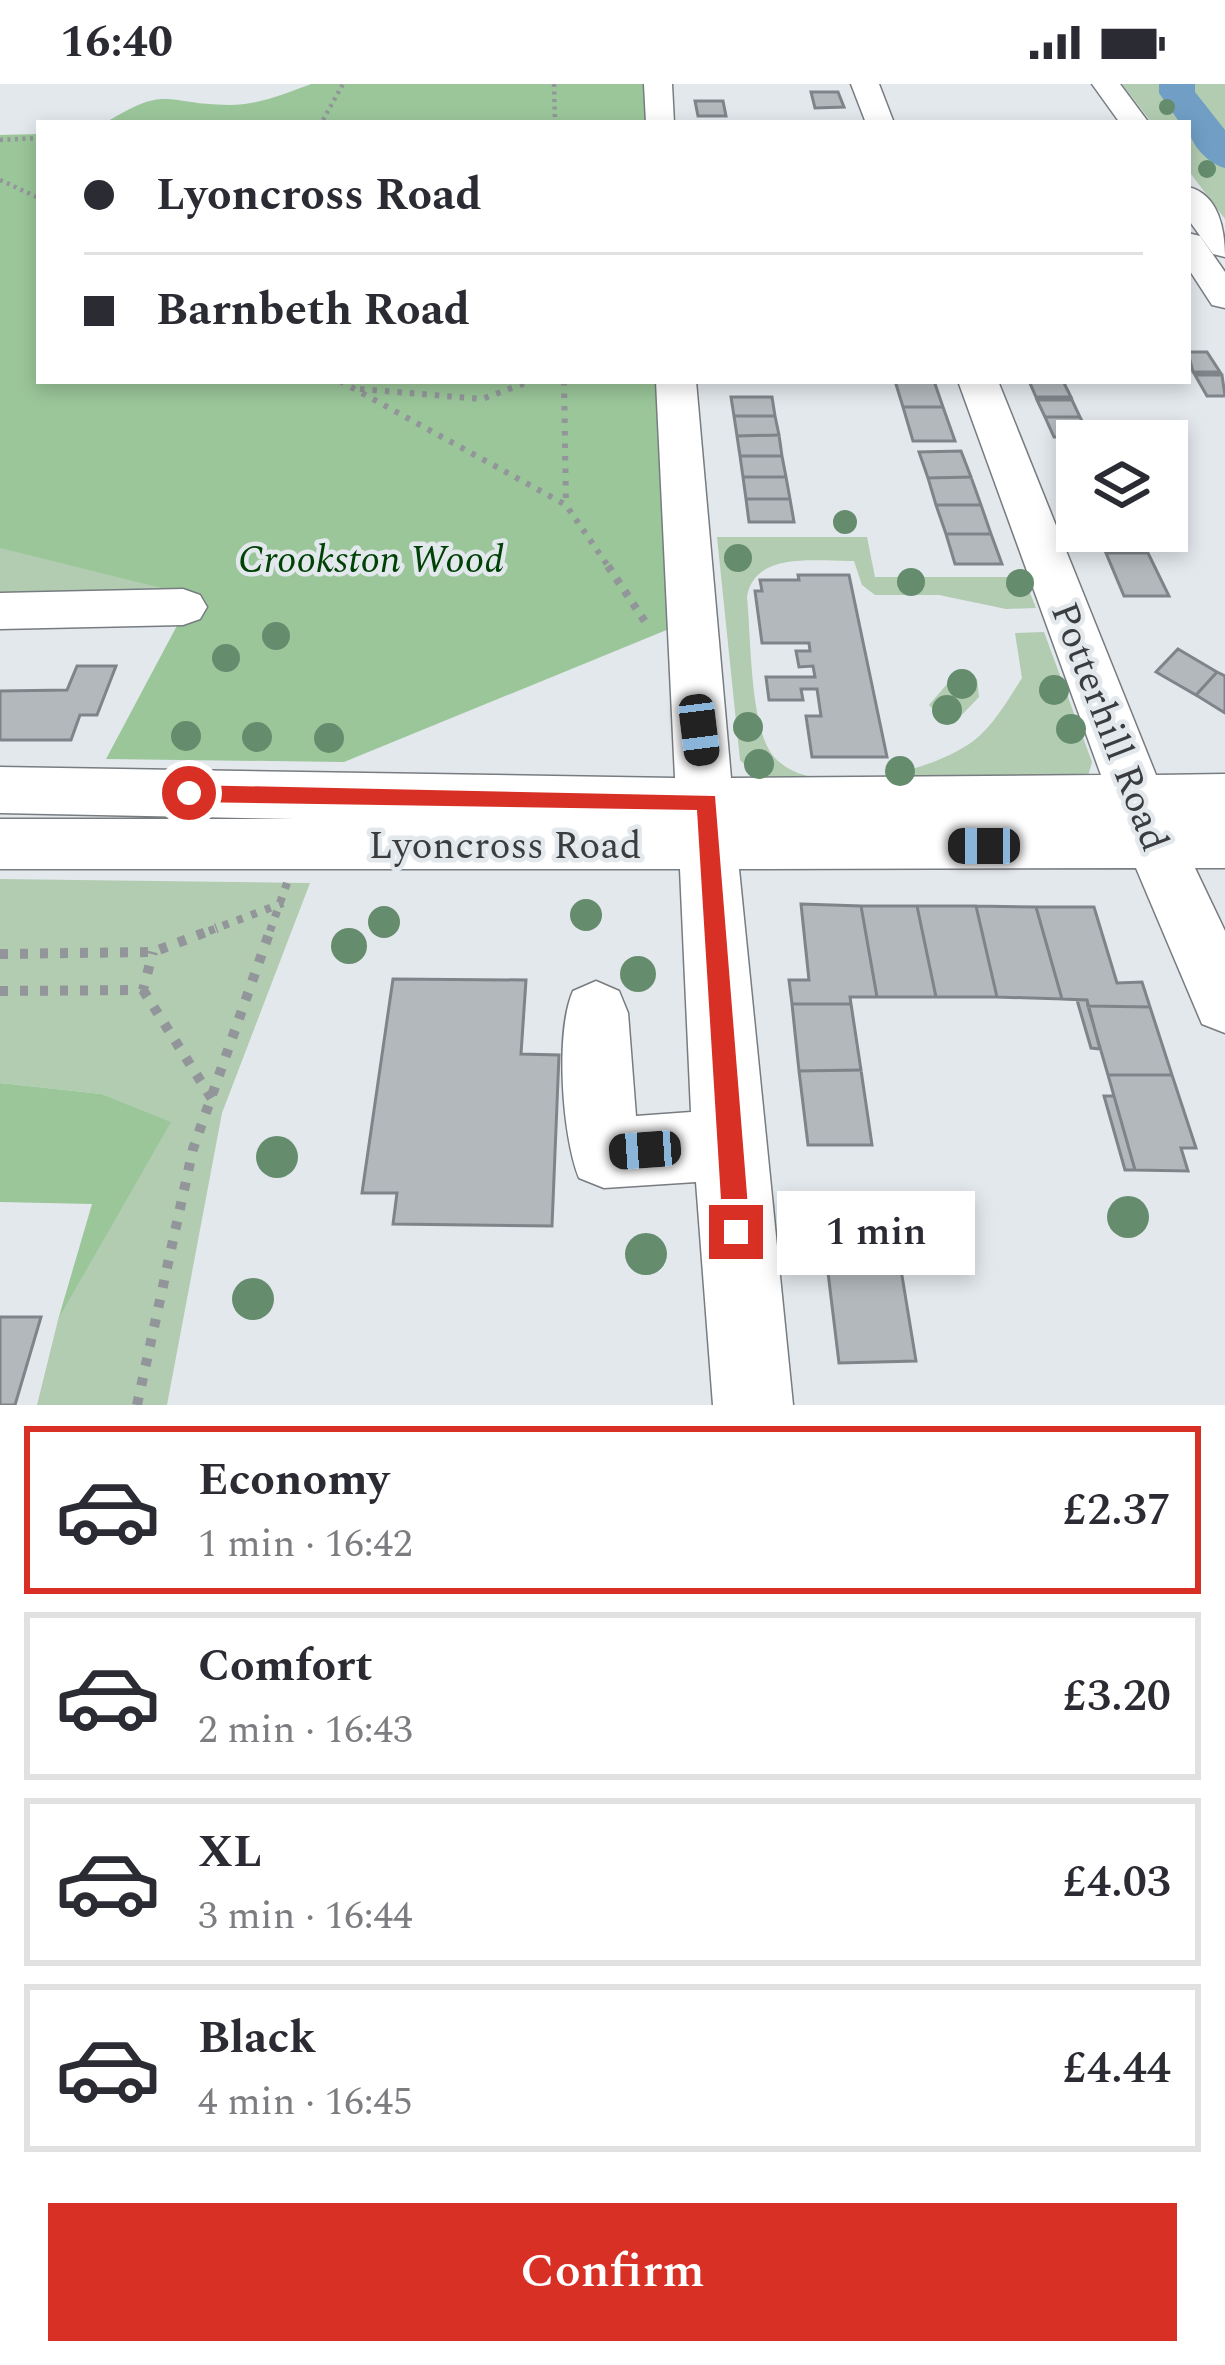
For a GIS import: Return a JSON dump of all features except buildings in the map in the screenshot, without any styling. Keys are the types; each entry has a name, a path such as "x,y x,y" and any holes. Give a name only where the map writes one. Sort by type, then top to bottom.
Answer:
{"street":[{"path":"658,84 660,120"},
{"path":"865,84 879,120"},
{"path":"1077,84 1102,120"},
{"path":"1106,84 1133,120"},
{"path":"1192,218 1225,247"},
{"path":"1192,218 1225,297"},
{"path":"676,384 694,694 752,1405"},
{"name":"Potterhill Road","path":"979,384 1148,824 1225,1002"},
{"path":"0,611 183,607"},
{"name":"Lyoncross Road","path":"0,790 707,824"},
{"name":"Lyoncross Road","path":"1148,824 1225,798"},
{"name":"Lyoncross Road","path":"0,844 292,842 707,824 1148,824 1225,843"},
{"path":"596,1013 604,1153 728,1145"}],"path":[{"path":"324,120 343,84"},
{"path":"554,84 556,120"},
{"path":"0,140 36,138"},
{"path":"0,180 36,197"},
{"path":"346,384 566,505 694,694"},
{"path":"353,388 482,399 523,384"},
{"path":"564,384 566,505"},
{"path":"137,1405 193,1149 284,902 292,842"},
{"path":"0,953 153,952 284,902"},
{"path":"153,952 143,990 212,1099"},
{"path":"0,992 143,990"}],"green space":[{"path":"311,84 649,84 651,120 110,120 155,100 240,105"},
{"path":"1122,84 1225,84 1225,219 1191,174 1191,120 1150,120"},
{"name":"Crookston Wood","path":"36,134 36,384 660,384 669,629 344,762 106,759 180,620 198,597 0,548 0,135"},
{"path":"717,537 867,537 875,577 1024,577 1036,608 1006,609 939,595 875,595 862,585 854,561 790,562 762,572 747,597 755,701 771,753 789,769 813,777 873,778 958,751 990,725 1022,678 1015,633 1044,632 1092,762 1088,776 762,782 740,760"},
{"path":"0,548 5,548 199,596 0,594"},
{"path":"960,669 977,679 979,697 954,723 947,723 929,705"},
{"path":"0,879 310,883 222,1113 167,1405 37,1405 58,1320 170,1122 102,1094 0,1083"},
{"path":"0,1083 102,1094 171,1122 58,1320 92,1204 0,1202"}],"waterway":[{"path":"1177,84 1177,93 1225,156"}],"route":[{"path":"189,793 708,802 706,846 736,1232"}]}
